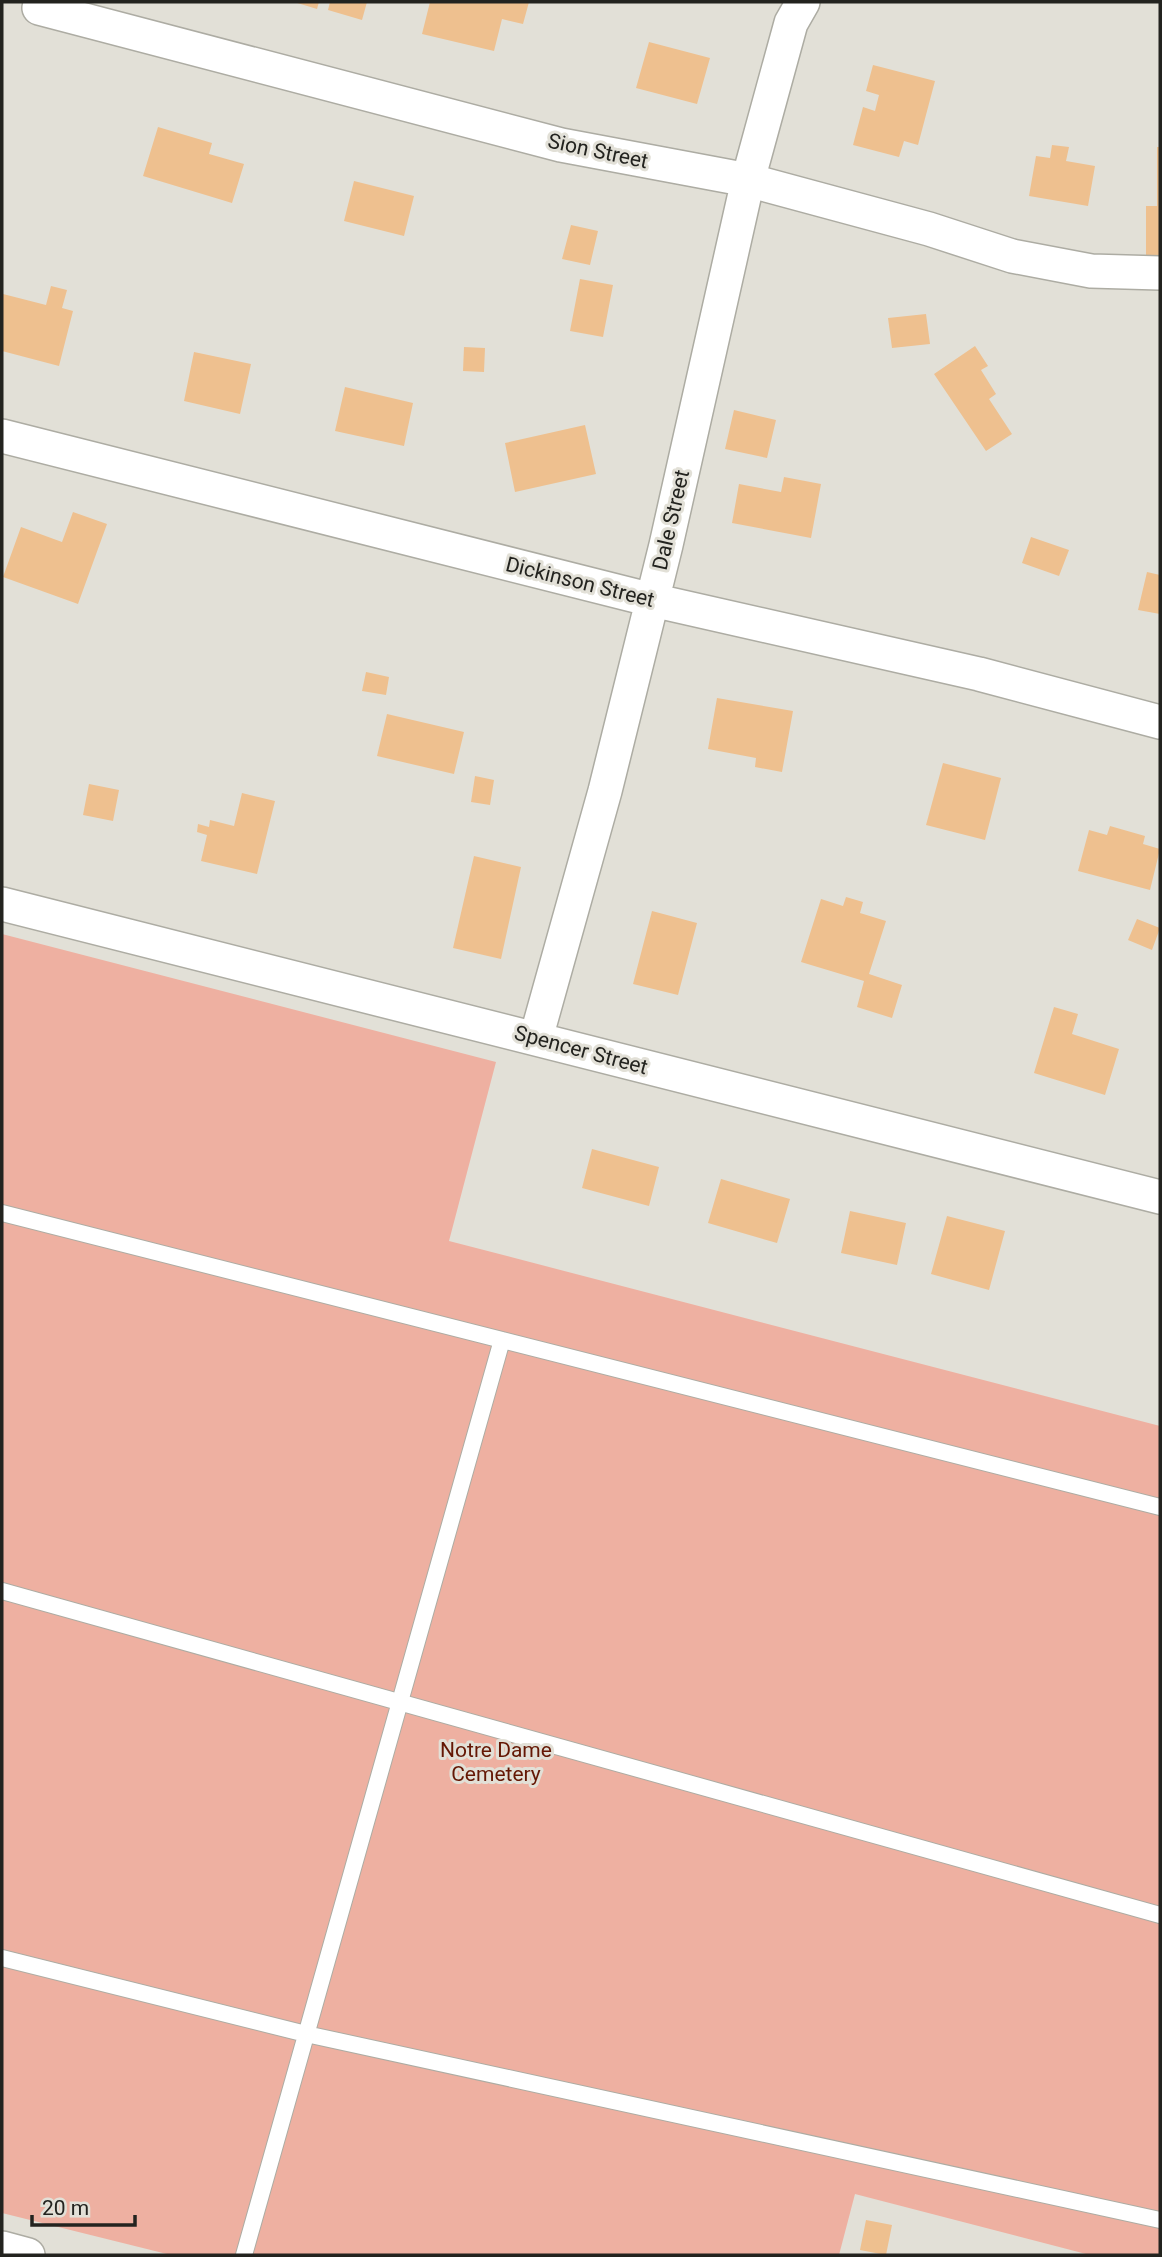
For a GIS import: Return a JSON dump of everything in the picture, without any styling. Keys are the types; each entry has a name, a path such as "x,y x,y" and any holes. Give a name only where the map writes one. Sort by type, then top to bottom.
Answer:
{"street":[{"name":"Dale Street","path":"536,1038 605,791 652,600 748,180 791,23 803,2"},
{"name":"Sion Street","path":"39,8 561,145 748,180 929,229 1012,256 1091,271 1160,274"},
{"name":"Dickinson Street","path":"2,436 652,600 979,674 1160,722"},
{"name":"Spencer Street","path":"2,904 1160,1198"},
{"path":"2,2248 28,2255"}],"lane":[{"path":"2,1213 1160,1507"},
{"path":"244,2255 502,1340"},
{"path":"2,1591 1160,1915"},
{"path":"2,1958 306,2034 1160,2220"}],"green space":[{"name":"Notre Dame Cemetery","path":"2,934 496,1062 449,1241 1160,1426 1160,2255 1090,2255 855,2194 839,2255 171,2255 2,2213"}],"building":[{"path":"294,2 319,2 317,9"},
{"path":"330,2 367,2 362,20 328,10"},
{"path":"430,2 529,2 523,24 502,19 494,51 422,34"},
{"path":"649,42 710,58 697,104 636,88"},
{"path":"873,65 935,81 918,145 904,141 899,157 853,145 863,107 875,111 879,95 866,91"},
{"path":"158,127 212,143 209,154 244,164 232,203 143,176"},
{"path":"1052,145 1069,147 1066,161 1095,166 1088,206 1029,196 1036,156 1050,158"},
{"path":"1157,147 1160,147 1160,258 1146,259 1146,206 1157,206"},
{"path":"354,181 414,196 404,236 344,221"},
{"path":"571,225 598,231 590,265 562,259"},
{"path":"580,279 613,285 603,337 570,331"},
{"path":"51,286 67,290 62,308 73,311 59,366 2,351 3,294 46,305"},
{"path":"926,314 930,344 892,348 888,318"},
{"path":"975,346 988,366 981,370 996,394 989,399 1012,434 986,451 934,374"},
{"path":"464,347 485,348 484,372 463,371"},
{"path":"194,352 251,364 240,414 184,401"},
{"path":"345,387 413,403 404,446 335,431"},
{"path":"734,410 776,420 767,458 725,449"},
{"path":"585,425 596,474 515,492 505,443"},
{"path":"784,477 821,484 811,538 732,523 739,484 781,492"},
{"path":"73,512 107,524 78,604 3,577 21,527 62,542"},
{"path":"1031,537 1069,550 1059,576 1022,563"},
{"path":"1147,572 1160,575 1160,614 1138,610"},
{"path":"366,672 389,677 386,695 362,691"},
{"path":"717,698 793,711 782,772 755,767 756,758 708,749"},
{"path":"387,714 464,732 454,774 377,756"},
{"path":"943,763 1001,778 985,840 926,825"},
{"path":"475,776 494,780 490,805 471,802"},
{"path":"89,784 119,790 113,821 83,815"},
{"path":"242,793 275,801 257,874 201,861 207,835 197,832 198,824 209,827 210,820 234,826"},
{"path":"1110,826 1145,836 1143,844 1160,849 1150,890 1078,871 1089,830 1107,835"},
{"path":"474,856 521,867 501,959 453,948"},
{"path":"846,897 863,902 860,913 886,921 869,974 902,985 892,1018 857,1007 864,981 801,962 821,899 843,906"},
{"path":"652,911 697,923 678,995 633,984"},
{"path":"1137,919 1160,928 1152,950 1128,940"},
{"path":"1054,1007 1078,1014 1072,1034 1119,1049 1105,1095 1034,1073"},
{"path":"592,1149 659,1167 649,1206 582,1188"},
{"path":"721,1179 790,1199 777,1243 708,1223"},
{"path":"850,1211 906,1223 897,1265 841,1253"},
{"path":"947,1216 1005,1231 989,1290 931,1274"},
{"path":"866,2220 892,2225 886,2255 860,2250"}]}
